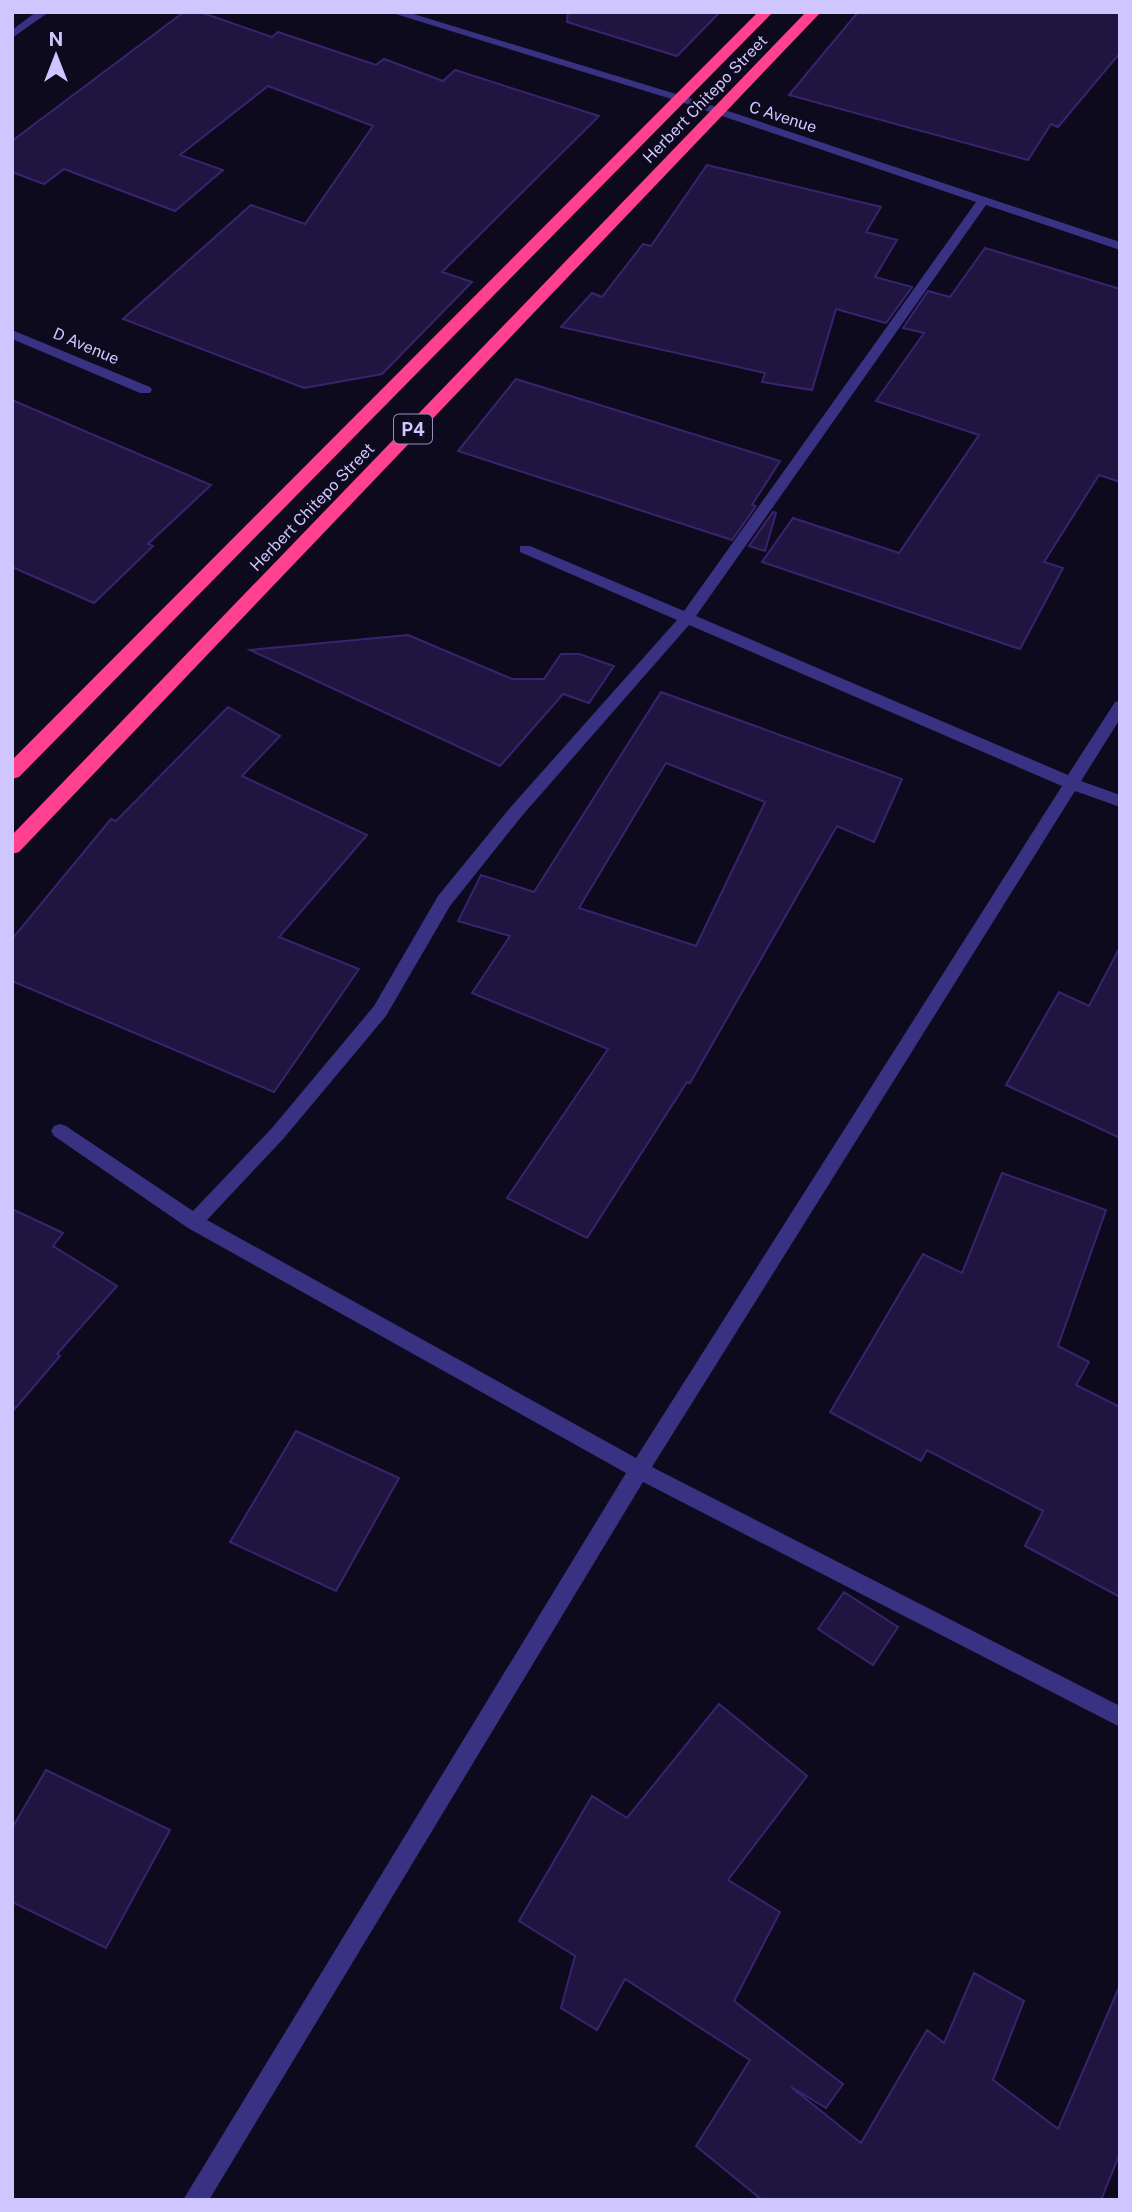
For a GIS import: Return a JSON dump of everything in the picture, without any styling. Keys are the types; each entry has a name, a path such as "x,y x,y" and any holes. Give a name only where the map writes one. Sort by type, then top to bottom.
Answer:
{"highway":[{"name":"Herbert Chitepo Street","path":"12,772 766,12"},
{"name":"Herbert Chitepo Street","path":"12,847 720,113 814,12"}],"street":[{"path":"12,35 44,12"},
{"name":"C Avenue","path":"394,12 427,17 682,99 1120,246"},
{"path":"194,1222 278,1133 380,1012 444,901 514,813 688,617 984,200"},
{"name":"D Avenue","path":"12,334 145,390"},
{"path":"525,548 1120,802"},
{"path":"195,2200 639,1470 1120,706"},
{"path":"60,1131 194,1222 639,1470 1120,1717"}],"building":[{"path":"184,12 200,12 272,37 278,32 376,65 384,59 443,81 455,70 599,116 442,272 472,282 382,374 304,388 123,319 251,205 305,224 373,126 268,86 180,155 223,170 175,211 64,169 44,184 12,172 12,141"},
{"path":"568,12 720,12 677,56 567,22"},
{"path":"858,12 1120,12 1120,53 1058,127 1051,124 1028,160 789,95"},
{"path":"707,165 881,207 866,232 897,240 875,277 912,287 886,323 836,309 812,390 762,382 765,373 561,327 592,293 602,297 643,244 651,246"},
{"path":"985,248 1120,289 1120,482 1099,475 1044,562 1063,568 1020,649 762,562 793,518 899,553 979,435 876,401 924,333 903,328 928,291 950,297"},
{"path":"516,379 780,461 752,505 756,506 732,540 458,451"},
{"path":"12,400 211,485 148,544 153,546 94,603 12,567"},
{"path":"773,512 776,513 765,551 749,546"},
{"path":"408,635 512,679 544,679 561,654 579,654 614,666 589,703 563,694 500,766 250,650"},
{"path":"661,692 902,779 874,842 837,826 690,1083 687,1082 587,1238 507,1198 608,1049 472,993 510,936 458,921 481,875 534,892","holes":["666,763 765,802 696,946 579,908"]},
{"path":"228,707 280,736 242,776 367,835 279,937 359,969 274,1092 12,981 12,939 111,819 116,821"},
{"path":"1120,947 1120,1138 1006,1085 1059,992 1089,1006"},
{"path":"1002,1173 1106,1210 1058,1346 1089,1362 1076,1385 1120,1407 1120,1597 1025,1546 1043,1511 927,1450 921,1461 830,1412 923,1254 962,1273"},
{"path":"12,1209 63,1233 53,1246 117,1286 57,1354 60,1356 12,1412"},
{"path":"296,1431 399,1478 336,1591 230,1542"},
{"path":"844,1592 898,1627 873,1665 818,1629"},
{"path":"719,1704 807,1776 728,1880 780,1912 734,2001 843,2084 826,2108 791,2087 861,2143 927,2030 944,2043 974,1973 1024,2001 993,2080 1058,2129 1120,1985 1120,2153 1101,2200 762,2200 696,2146 750,2060 625,1979 597,2030 561,2008 575,1956 519,1921 592,1796 627,1818"},
{"path":"46,1770 170,1830 106,1948 12,1902 12,1828"}]}
